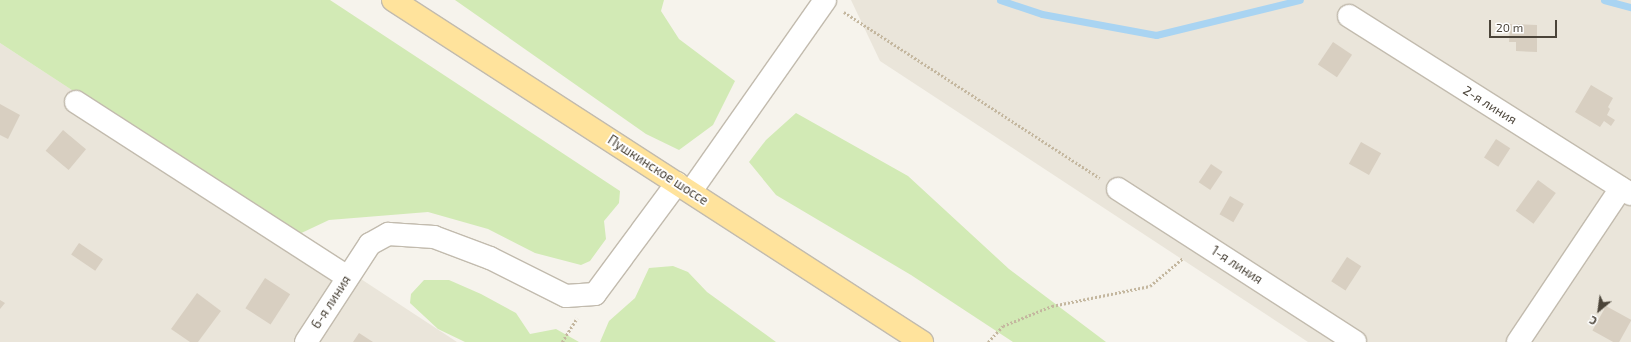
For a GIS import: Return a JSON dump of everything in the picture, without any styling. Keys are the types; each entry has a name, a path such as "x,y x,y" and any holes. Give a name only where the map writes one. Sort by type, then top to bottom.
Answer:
{"main road":[{"name":"Пушкинское шоссе","path":"393,0 922,342"}],"street":[{"name":"6-я линия","path":"306,342 370,244 388,234 434,237 490,258 566,296 595,294 684,187 824,1"},
{"name":"2-я линия","path":"1350,16 1626,191"},
{"path":"76,102 353,270"},
{"name":"1-я линия","path":"1118,189 1355,342"},
{"path":"1518,342 1626,191"}],"path":[{"path":"824,1 845,13 1118,189"},
{"path":"988,342 1003,326 1052,306 1150,286 1186,255"}],"shaded area":[{"path":"851,0 1631,0 1631,342 1308,342 880,61"},
{"path":"0,43 248,205 457,342 0,342"}],"green space":[{"path":"0,0 330,0 620,191 619,203 604,221 606,239 590,261 581,265 535,253 488,229 428,212 329,220 295,236 0,43"},
{"path":"455,0 664,0 661,11 679,39 735,81 713,125 679,150 646,134"},
{"path":"796,113 908,176 1009,269 1106,342 1013,342 911,275 776,195 749,162 766,140"},
{"path":"673,266 688,272 707,292 776,342 600,342 609,321 635,298 649,268"},
{"path":"424,280 449,280 481,294 516,313 530,334 556,329 579,342 465,342 438,329 410,303 411,294"}],"building":[{"path":"1510,24 1537,25 1537,52 1516,51 1516,42 1509,42"},
{"path":"1333,42 1352,55 1337,77 1318,64"},
{"path":"1591,85 1613,98 1608,107 1610,109 1607,115 1615,120 1611,126 1604,121 1600,127 1575,112"},
{"path":"0,104 20,115 8,139 0,135"},
{"path":"63,130 86,149 69,170 46,151"},
{"path":"1496,139 1510,148 1498,167 1484,157"},
{"path":"1361,142 1381,153 1369,175 1349,164"},
{"path":"1211,164 1223,172 1210,190 1199,182"},
{"path":"1538,180 1556,193 1533,224 1516,211"},
{"path":"1230,196 1244,204 1233,222 1220,214"},
{"path":"79,243 103,259 95,271 71,255"},
{"path":"1347,257 1361,266 1345,291 1331,281"},
{"path":"265,278 290,294 271,325 245,308"},
{"path":"197,293 221,311 198,342 190,342 171,329"},
{"path":"0,300 5,303 0,309"},
{"path":"1606,306 1631,320 1619,342 1613,342 1592,330"},
{"path":"359,333 373,342 353,342"}],"waterway":[{"path":"1000,0 1042,14 1156,35 1300,0"},
{"path":"1604,0 1631,7"}]}
